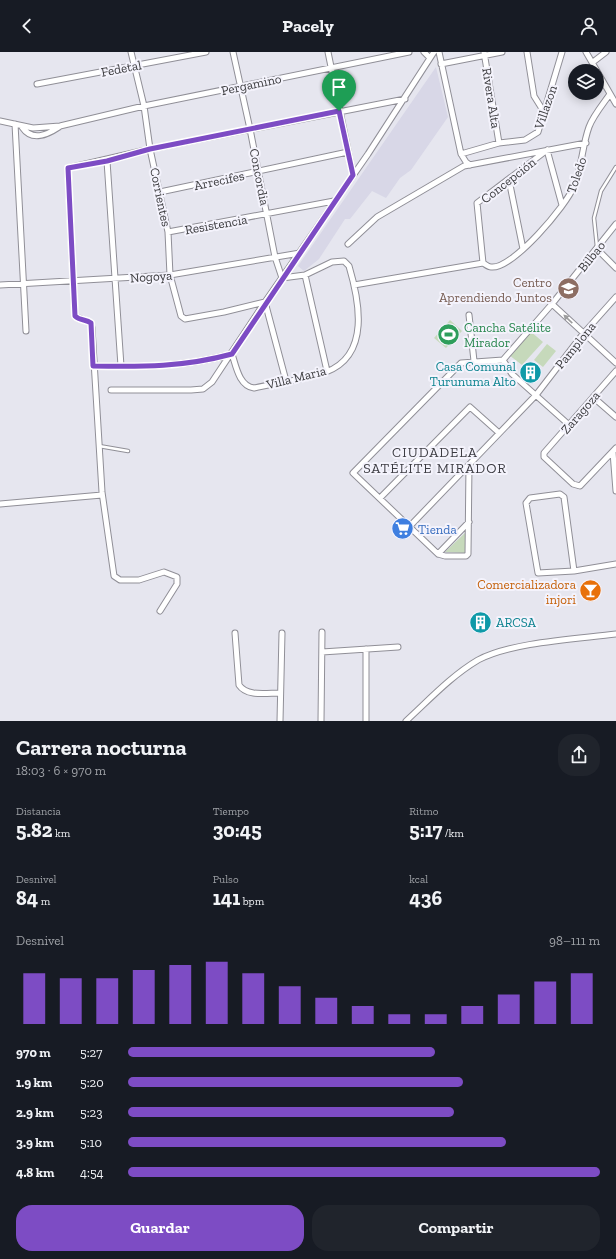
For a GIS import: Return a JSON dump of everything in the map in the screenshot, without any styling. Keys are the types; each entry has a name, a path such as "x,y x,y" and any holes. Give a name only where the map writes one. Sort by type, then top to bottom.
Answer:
{"street":[{"name":"Corrientes","path":"131,52 144,106 150,149 168,232 170,275 183,318 224,312 265,302"},
{"name":"Fedetal","path":"37,84 206,52"},
{"name":"Concordia","path":"233,52 242,86 268,214 275,257 282,278"},
{"path":"328,52 353,175"},
{"name":"Pergamino","path":"0,121 33,128 60,126 144,106 409,52"},
{"path":"424,52 430,58"},
{"path":"111,390 191,390 203,388 212,382 232,354 265,302 405,99 434,52"},
{"path":"439,52 461,154 470,165"},
{"path":"441,64 484,54 502,52"},
{"path":"527,52 534,96 544,112"},
{"name":"Villazon","path":"461,154 499,143 525,140 538,132 562,52"},
{"path":"586,52 616,104"},
{"path":"593,62 606,52"},
{"name":"Rivera Alta","path":"484,54 499,143"},
{"name":"Toledo","path":"354,285 483,263 490,267 499,266 523,249 546,227 575,186 589,126 610,94"},
{"path":"160,611 177,584 177,577 164,572 142,580 115,578 102,495 91,323 87,320 79,320 75,316 68,168 107,161 150,149 405,99"},
{"path":"15,124 26,331"},
{"path":"348,244 377,217 459,168 586,143"},
{"path":"547,150 562,205"},
{"name":"Concepción","path":"483,263 477,203 547,150"},
{"name":"Arrecifes","path":"160,192 348,152"},
{"path":"107,161 120,366"},
{"path":"509,180 523,249"},
{"name":"Resistencia","path":"168,232 334,201"},
{"name":"Bilbao","path":"502,360 552,304 616,224"},
{"path":"597,249 616,268"},
{"name":"Nogoya","path":"0,285 170,275 300,253"},
{"path":"282,278 305,275 337,260 344,261 349,266 354,285"},
{"path":"305,275 326,372"},
{"name":"Villa Maria","path":"232,354 243,382 247,387 254,388 326,372 340,364 347,356 356,339 359,325 354,285"},
{"name":"Pamplona","path":"410,526 469,465 498,432 536,395 583,334 616,297"},
{"path":"265,302 286,381"},
{"path":"552,304 616,363"},
{"path":"469,315 474,361"},
{"path":"93,366 171,366 201,362 232,354"},
{"path":"469,465 468,555 445,556 438,554 353,473 461,363 502,360 512,374 568,424"},
{"name":"Zaragoza","path":"614,450 582,484 573,484 544,457 544,453 568,424 616,371"},
{"path":"593,397 616,417"},
{"path":"380,498 470,407 498,432"},
{"path":"614,450 616,491"},
{"path":"574,571 564,497 560,494 530,498 526,503 538,573 574,571 616,564"},
{"path":"0,504 102,495"},
{"path":"438,554 469,522"},
{"path":"321,721 322,632"},
{"path":"236,633 239,685 242,690 250,693 280,693"},
{"path":"280,721 282,633"},
{"path":"406,721 451,679 480,659 514,648 616,634"},
{"path":"322,652 398,647"},
{"path":"366,649 366,721"}],"lane":[{"path":"597,249 594,218 601,192 606,181 616,167"},
{"path":"98,446 128,451"}],"shaded area":[{"path":"436,67 448,117 411,170 400,178 386,198 372,191 350,219 345,219 319,259 304,271 298,266"}],"green space":[{"name":"Cancha Satélite Mirador","path":"450,320 462,331 446,348 434,338"},
{"path":"530,331 543,342 522,365 509,355"},
{"path":"547,344 556,351 543,367 534,360"},
{"path":"466,532 465,553 445,552"}],"place":[{"name":"Centro Aprendiendo Juntos","path":"568,289"},
{"name":"Cancha Satélite Mirador","path":"448,334"},
{"name":"Casa Comunal Turunuma Alto","path":"531,373"},
{"name":"Tienda","path":"402,529"},
{"name":"Comercializadora injori","path":"591,591"},
{"name":"ARCSA","path":"480,622"}],"district":[{"name":"CIUDADELA SATÉLITE MIRADOR","path":"435,460"}],"route":[{"path":"339,111 353,175 265,302 232,354 201,362 171,366 93,366 91,323 87,320 79,320 75,316 68,168 107,161 150,149 339,111"}]}
